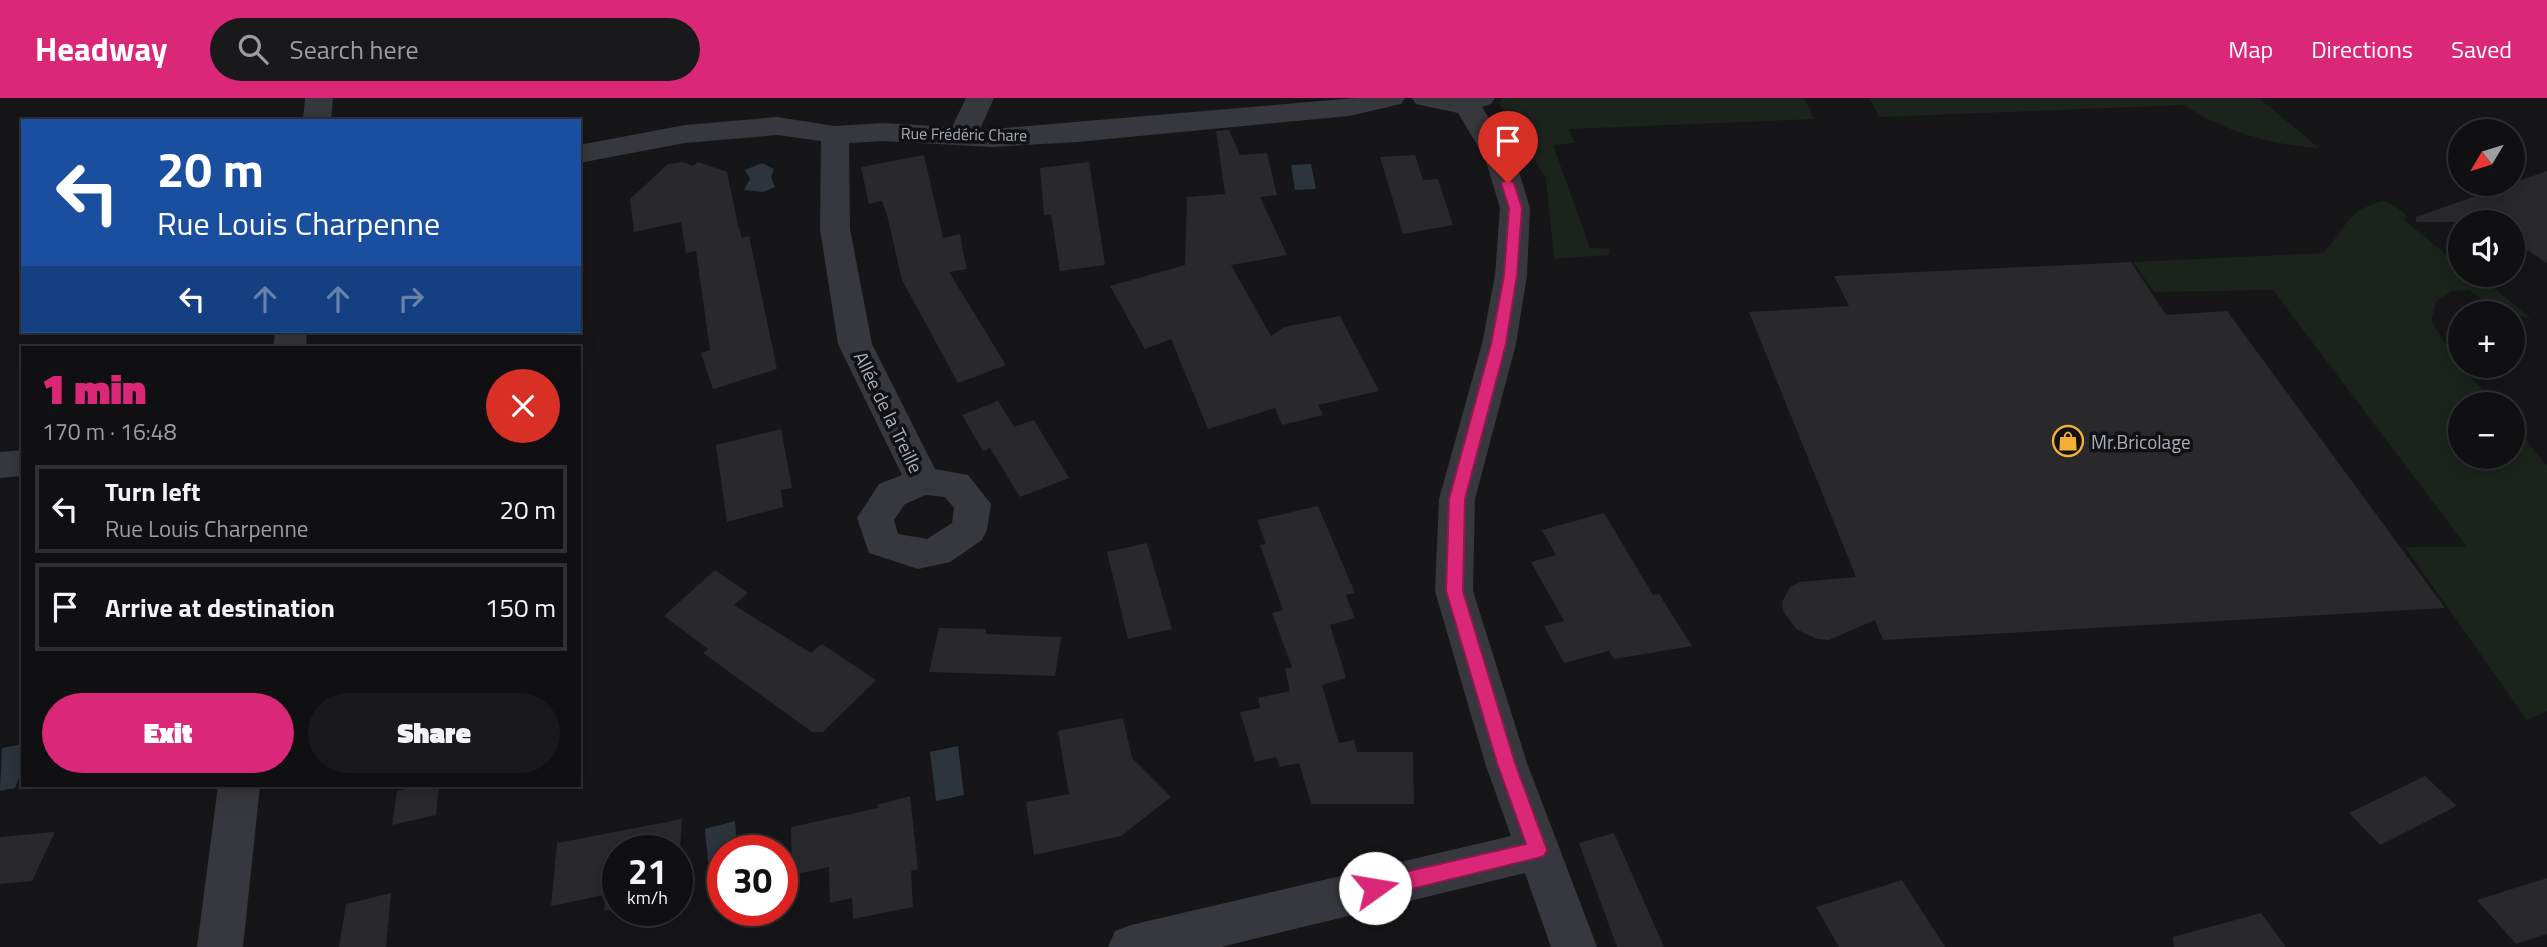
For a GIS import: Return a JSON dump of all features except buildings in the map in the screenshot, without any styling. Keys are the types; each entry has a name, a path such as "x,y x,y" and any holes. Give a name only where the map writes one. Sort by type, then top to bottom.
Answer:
{"street":[{"path":"317,119 319,98"},
{"path":"962,136 980,98"},
{"name":"Rue Frédéric Chare","path":"581,154 685,134 751,128 778,127 835,135 883,132 962,136 1077,133 1349,108 1391,98"},
{"path":"1426,98 1441,104 1474,101 1500,158 1516,208 1511,275 1499,344 1457,499 1454,591 1506,763 1574,947"},
{"name":"Allée de la Treille","path":"835,135 835,229 855,344 923,481"},
{"path":"0,465 21,463"},
{"path":"220,947 239,787"},
{"path":"1131,947 1537,850"}],"shaded area":[{"path":"1503,98 1804,98 1814,119 1569,129 1574,143 1553,145 1590,248 1610,249 1608,255 1554,259 1546,178 1499,103"},
{"path":"1869,98 2259,98 2319,148 2249,136 2216,123 2184,105 1880,117"},
{"path":"762,163 774,169 771,177 775,187 763,192 744,190 750,179 745,170"},
{"path":"1311,164 1316,189 1295,190 1291,165"},
{"path":"2384,201 2394,205 2408,217 2403,219 2448,256 2448,287 2493,287 2510,301 2484,301 2469,290 2452,291 2436,301 2431,321 2448,347 2448,378 2471,378 2485,392 2448,392 2448,469 2525,469 2525,439 2547,466 2547,711 2527,720 2405,547 2467,547 2273,290 2154,292 2133,262 2323,253 2354,215"},
{"path":"21,744 21,772 15,788 0,791 2,748"},
{"path":"958,746 964,795 936,801 930,752"},
{"path":"735,821 736,835 707,835 707,850 705,829"}],"place":[{"name":"Mr.Bricolage","path":"2068,441"}],"route":[{"path":"1375,888 1537,850 1506,763 1454,591 1457,499 1499,344 1511,275 1516,208 1508,183"}]}
